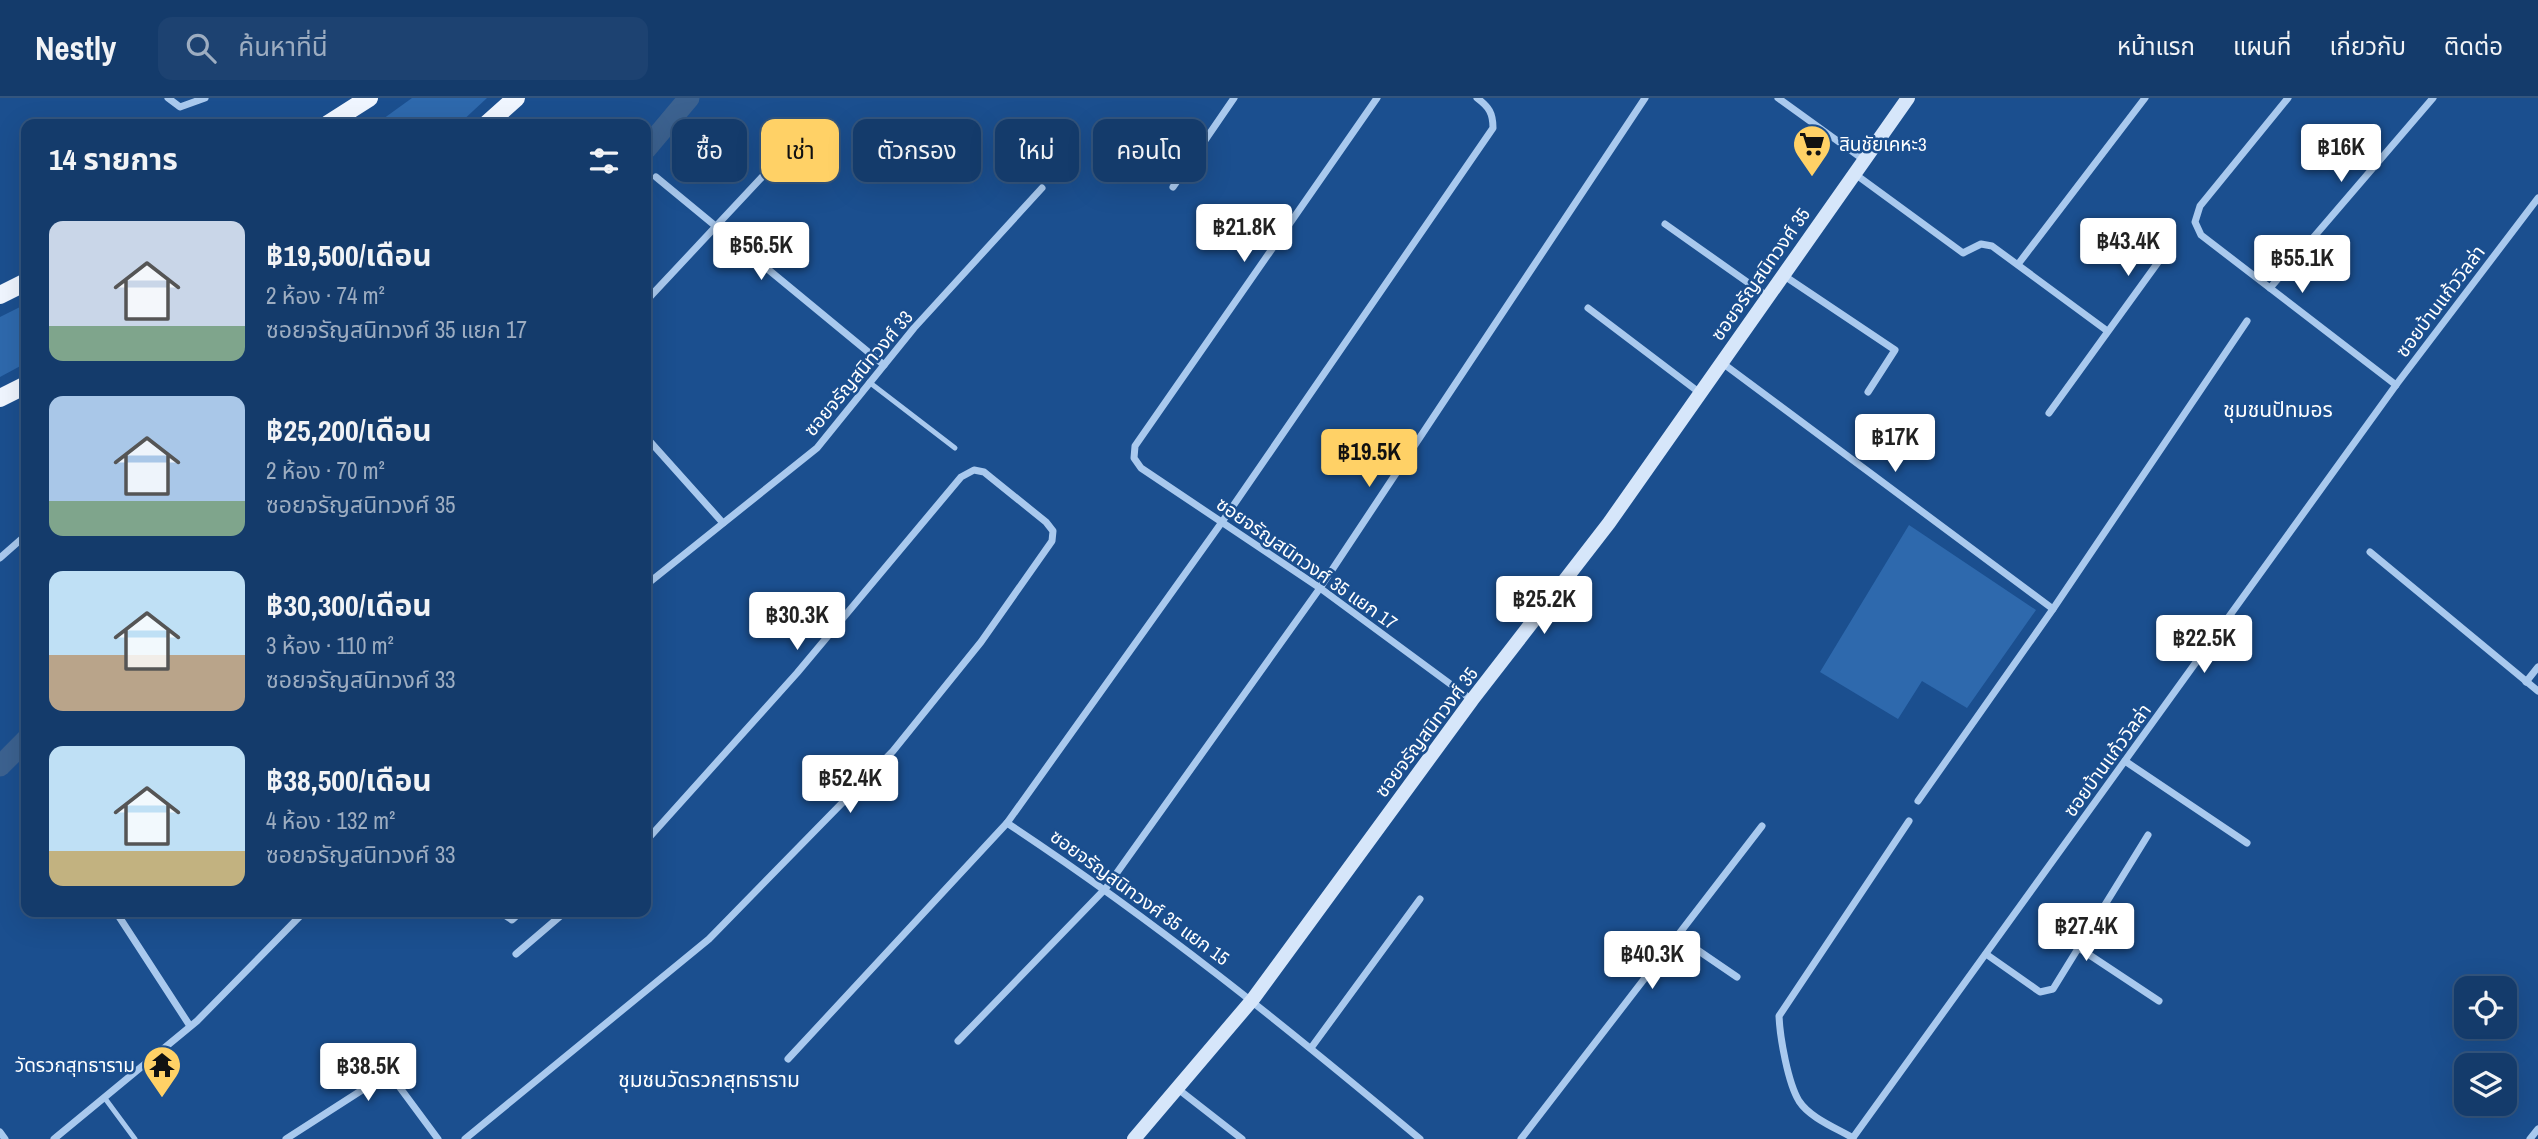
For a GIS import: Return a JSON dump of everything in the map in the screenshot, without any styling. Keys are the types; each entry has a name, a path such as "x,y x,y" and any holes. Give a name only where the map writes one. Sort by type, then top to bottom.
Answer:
{"main road":[{"path":"336,119 369,98"},
{"path":"493,119 516,98"},
{"path":"0,295 21,284"},
{"path":"0,398 21,388"}],"street":[{"path":"168,98 180,107 205,98"},
{"path":"1173,187 1234,98"},
{"name":"ซอยจรัญสนิทวงศ์ 35 แยก 17","path":"1377,98 1135,446 1134,458 1141,468 1320,588 1472,701"},
{"path":"788,1059 1007,823 1222,522 1493,128 1493,115 1488,106 1477,98"},
{"path":"958,1041 1106,888 1320,588 1645,98"},
{"path":"1778,98 1864,160"},
{"name":"ซอยจรัญสนิทวงศ์ 35","path":"1134,1139 1253,999 1472,701 1609,523 1908,98"},
{"path":"2019,263 2145,98"},
{"path":"2288,98 2200,206 2195,222 2201,235 2396,385"},
{"path":"2270,288 2433,98"},
{"path":"1855,173 1963,253 1986,243 2019,263 2106,330"},
{"path":"656,177 884,365"},
{"path":"651,296 761,178"},
{"name":"ซอยจรัญสนิทวงศ์ 33","path":"651,581 817,448 869,382 1042,188"},
{"name":"ซอยบ้านแก้ววิลล่า","path":"1853,1139 2396,385 2538,198"},
{"path":"1665,224 1767,296"},
{"path":"2049,413 2106,330 2172,243"},
{"path":"1782,274 1895,350 1868,392"},
{"path":"1588,309 1700,393"},
{"path":"1918,801 2053,610 2247,321"},
{"path":"1721,362 2053,610"},
{"path":"651,443 723,523"},
{"path":"465,1139 709,939 893,751 981,642 1052,541 1053,531 1046,522 984,472 974,470 961,477 797,673 651,835"},
{"path":"0,558 21,539"},
{"path":"2370,552 2538,691"},
{"path":"2526,682 2538,667"},
{"path":"2125,761 2247,843"},
{"path":"1853,1139 1810,1111 1800,1101 1780,1033 1779,1016 1909,821"},
{"name":"ซอยจรัญสนิทวงศ์ 35 แยก 15","path":"1007,823 1106,888 1253,999 1420,1139"},
{"path":"1521,1139 1762,826"},
{"path":"1986,954 2046,993 2053,989 2148,835"},
{"path":"1311,1048 1419,899"},
{"path":"119,917 190,1027"},
{"path":"54,1139 190,1027 299,917"},
{"path":"516,954 559,917"},
{"path":"1677,936 1737,977"},
{"path":"2079,948 2159,1001"},
{"path":"286,1139 373,1083 389,1079 398,1085 438,1139"},
{"path":"1178,1088 1241,1139"},
{"path":"2530,1139 2538,1129"},
{"path":"0,1132 5,1139"}],"lane":[{"path":"869,382 955,448"},
{"path":"104,1097 135,1139"}],"shaded area":[{"path":"412,98 487,98 464,119 383,119"},
{"path":"21,306 21,366 0,377 0,317"},
{"path":"1909,525 2036,610 1967,708 1922,681 1898,719 1820,672"}],"waterway":[{"path":"651,143 689,98"},
{"path":"0,766 21,745"}],"place":[{"name":"สินชัยเคหะ3","path":"1812,178"},
{"name":"วัดรวกสุทธาราม","path":"162,1099"}],"district":[{"name":"ชุมชนปัทมอร","path":"2278,409"},
{"name":"ชุมชนวัดรวกสุทธาราม","path":"709,1079"}]}
